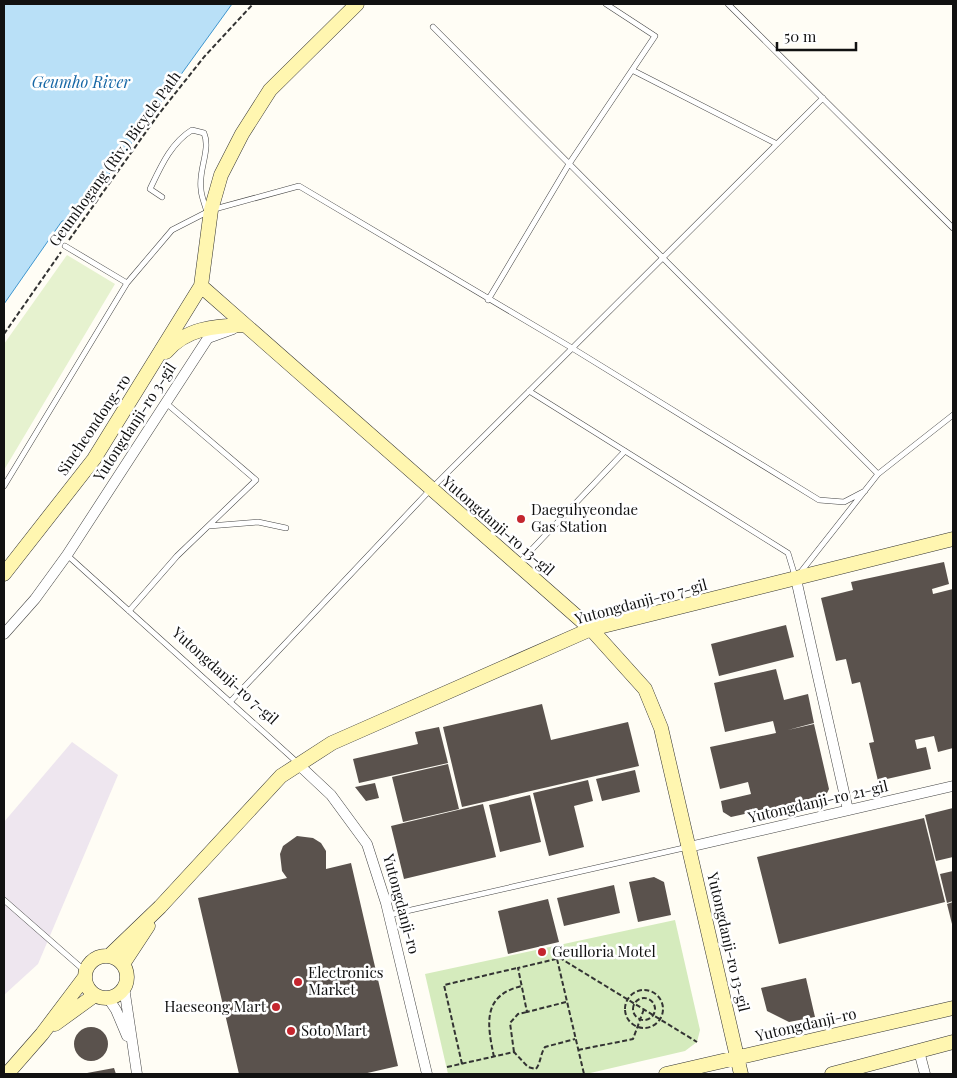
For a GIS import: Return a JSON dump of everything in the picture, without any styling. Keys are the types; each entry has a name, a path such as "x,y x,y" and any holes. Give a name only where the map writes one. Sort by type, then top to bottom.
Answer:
{"street":[{"path":"201,286 211,210 220,175 242,134 270,90 357,4"},
{"name":"Yutongdanji-ro 13-gil","path":"201,286 591,629 645,689 661,728 741,1074"},
{"name":"Sincheondong-ro","path":"4,574 94,459 201,286"},
{"path":"143,380 175,342 192,332 220,325 244,325"},
{"name":"Yutongdanji-ro 3-gil","path":"4,634 36,599 67,555 208,338 244,325"},
{"name":"Yutongdanji-ro 7-gil","path":"160,907 281,776 332,743 591,629 953,539"},
{"path":"796,579 848,810"},
{"name":"Yutongdanji-ro","path":"299,765 331,795 367,844 389,915 427,1074"},
{"name":"Yutongdanji-ro 21-gil","path":"689,846 953,786"},
{"path":"109,956 160,907"},
{"path":"123,964 160,907"},
{"path":"7,1074 42,1034 85,974 91,961 96,957 109,956 117,958 123,964 127,976 124,987 119,994 101,996 42,1034"},
{"path":"85,974 88,988 101,996 116,1010 133,1056"},
{"path":"124,987 137,1074"},
{"name":"Yutongdanji-ro","path":"666,1074 953,1008"},
{"path":"832,1074 953,1042"},
{"path":"919,1051 925,1074"}],"lane":[{"path":"488,300 569,164 655,36 606,4"},
{"path":"728,4 953,228"},
{"path":"433,27 878,474"},
{"path":"632,70 777,144"},
{"path":"230,702 431,488 823,98"},
{"path":"162,196 150,189 160,168 179,138 192,130 204,133 207,142 203,155 200,188 206,209 211,210"},
{"path":"4,486 127,282 172,230 211,210 298,186 572,348 820,500 844,502 865,491"},
{"path":"65,246 127,282"},
{"path":"529,391 788,553 796,579"},
{"path":"67,555 129,611 177,556 256,480 166,403"},
{"path":"796,579 878,474 953,415"},
{"path":"517,564 626,451"},
{"path":"208,526 258,522 286,528"},
{"name":"Yutongdanji-ro 7-gil","path":"129,611 299,765"},
{"path":"389,915 689,846"},
{"path":"4,900 85,974"}],"path":[{"name":"Geumhogang (Riv.) Bicycle Path","path":"4,334 158,116 204,56 254,4"},
{"path":"462,1064 444,985 560,958 697,1042"},
{"path":"557,959 584,1074"},
{"path":"518,968 527,1012"},
{"path":"494,1057 489,1027 492,1004 504,992 522,986"},
{"path":"643,990 654,993 662,1004 660,1019 653,1026 637,1026 626,1016 625,1011 628,999 637,991 643,990"},
{"path":"643,997 650,999 656,1008 654,1015 648,1020 640,1020 634,1014 634,1003 643,997"},
{"path":"566,1002 518,1014 510,1024 514,1052 528,1067 536,1069 540,1063 540,1054 545,1047 576,1039"},
{"path":"578,1050 633,1039 644,1009"},
{"path":"447,1067 514,1052"}],"shaded area":[{"path":"72,742 118,775 38,964 4,995 4,822"}],"green space":[{"path":"67,255 115,284 4,470 4,344"},
{"path":"675,920 700,1030 697,1042 685,1051 586,1074 448,1074 425,974"}],"water":[{"name":"Geumho River","path":"4,4 232,4 75,221 62,221 4,304"}],"building":[{"path":"944,562 949,584 932,589 933,594 953,589 953,748 938,752 934,736 915,740 917,749 926,747 931,769 878,781 869,743 874,742 860,682 852,684 846,659 836,661 821,598 853,590 851,582"},
{"path":"786,625 794,657 719,676 711,644"},
{"path":"776,669 784,700 808,694 814,723 788,730 814,724 829,789 826,795 822,797 731,817 723,812 721,801 751,794 748,782 720,789 710,747 776,733 773,721 725,732 714,683"},
{"path":"542,704 551,740 628,722 639,766 462,807 443,727"},
{"path":"439,727 448,763 359,783 353,759 418,744 415,732"},
{"path":"448,764 459,809 403,822 392,777"},
{"path":"635,770 640,792 602,801 596,779"},
{"path":"588,780 593,801 574,806 584,847 549,856 533,793"},
{"path":"375,783 379,798 366,801 355,787"},
{"path":"530,795 541,842 500,852 489,805"},
{"path":"483,804 496,857 404,879 391,826"},
{"path":"953,808 953,857 936,861 925,815"},
{"path":"924,818 945,902 779,944 757,857"},
{"name":"Electronics Market","path":"297,836 313,838 321,843 326,851 326,869 351,863 398,1066 363,1074 239,1074 198,898 287,878 282,871 280,854 283,846"},
{"path":"953,871 953,901 947,903 940,874"},
{"path":"654,877 664,882 671,915 638,922 629,882"},
{"path":"614,885 620,913 564,926 557,898"},
{"path":"548,899 559,942 508,954 498,911"},
{"path":"953,902 953,928 947,904"},
{"path":"806,978 815,1017 789,1022 767,1011 761,988"},
{"path":"91,1027 103,1032 108,1044 103,1056 91,1061 79,1056 74,1044 79,1032"},
{"path":"114,1068 116,1074 87,1074 87,1073"}],"place":[{"name":"Daeguhyeondae Gas Station","path":"521,519"},
{"name":"Geulloria Motel","path":"542,952"},
{"name":"Electronics Market","path":"298,982"},
{"name":"Haeseong Mart","path":"276,1007"},
{"name":"Soto Mart","path":"291,1031"}]}
